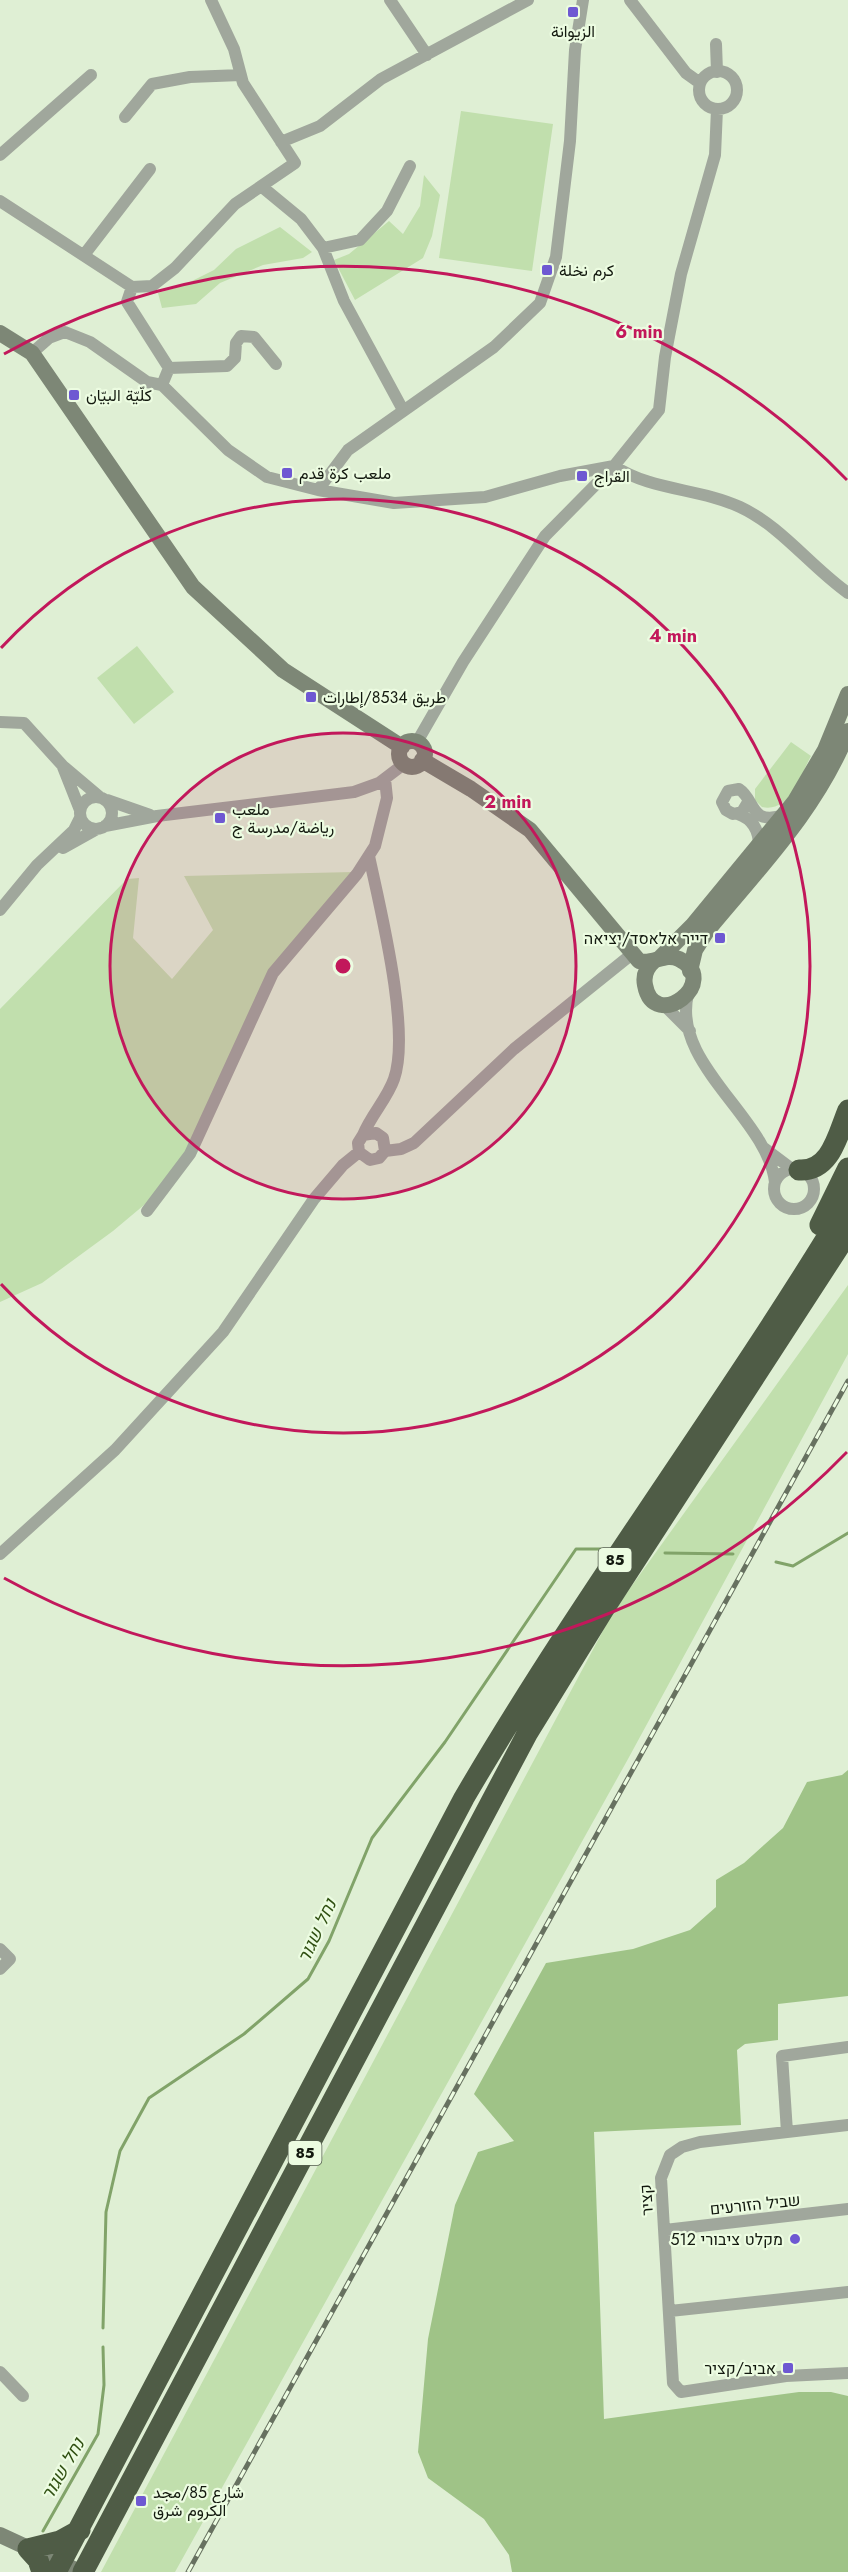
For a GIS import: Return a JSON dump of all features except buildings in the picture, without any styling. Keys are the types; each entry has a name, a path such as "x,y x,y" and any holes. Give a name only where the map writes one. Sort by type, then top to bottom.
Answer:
{"highway":[{"path":"796,1169 814,1169 824,1162 848,1110"},
{"path":"772,1325 848,1168"},
{"name":"85","path":"53,2569 80,2529 464,1798 516,1711 772,1325 848,1203"},
{"name":"85","path":"81,2572 527,1734 636,1559 848,1233"},
{"path":"807,1299 848,1256"},
{"path":"53,2569 38,2560 28,2549 60,2541 80,2529"}],"main road":[{"path":"0,333 32,352 193,587 283,670 424,750 423,760"},
{"path":"644,983 647,969 692,926 784,815 817,765 848,694"},
{"path":"690,971 695,950 707,931 811,804 834,764 848,731"},
{"path":"410,744 400,758 404,764 412,766 423,760"},
{"path":"423,760 471,789 530,830 628,957 650,997 664,1005 680,1002 688,994 693,982 690,971 679,959 639,961 628,957"},
{"path":"2,2537 28,2549"},
{"path":"53,2569 81,2572"}],"street":[{"path":"0,201 132,287 152,286 175,267 235,204 295,163 243,83 234,49 211,0"},
{"path":"390,0 427,55"},
{"path":"281,142 320,126 381,79 528,0"},
{"path":"318,490 348,450 494,347 540,303 556,257 570,141 575,50 583,0"},
{"path":"630,0 686,73 700,83"},
{"path":"716,44 717,72"},
{"path":"717,72 731,77 737,87 730,104 717,109 702,101 700,83 708,74 717,72"},
{"path":"0,155 90,75"},
{"path":"125,117 152,84 190,77 241,75"},
{"path":"410,744 545,536 614,466 659,410 665,357 681,274 715,154 717,109"},
{"path":"323,248 360,240 387,211 410,166"},
{"path":"84,255 150,169"},
{"path":"261,186 302,219 323,248 344,302 403,410"},
{"path":"132,287 127,302 169,368"},
{"path":"32,352 49,338 65,332 90,342 147,382 162,384 228,450 267,477 318,490 394,503 485,497 560,476 614,466 643,481 740,507 762,521 848,593"},
{"path":"169,368 227,366 235,358 236,343 241,336 254,337 264,346 276,364"},
{"path":"162,384 169,368"},
{"path":"0,722 24,723 63,766 104,799 131,811 157,816"},
{"path":"37,865 69,843 101,827 157,816 354,792 385,779 404,764"},
{"path":"63,766 85,825 101,827"},
{"path":"147,1211 190,1154 273,973 357,874 375,846 387,798 385,779"},
{"path":"759,846 759,834 748,818 729,813 723,807 725,794 731,789 740,789 746,794 748,802 763,816 775,818 784,815"},
{"path":"0,910 37,865 74,830 88,799 104,799"},
{"path":"101,827 112,813 104,799"},
{"path":"738,814 745,809 748,802"},
{"path":"363,1135 371,1132 380,1135 385,1142 385,1151 379,1158 370,1160 359,1152 358,1143 394,1078 398,1041 386,938 369,856"},
{"path":"385,1151 401,1149 414,1143 514,1049 628,957"},
{"path":"688,994 687,1008 691,1032 697,1049 759,1143 775,1182"},
{"path":"664,1005 691,1032"},
{"path":"759,1143 796,1169 805,1172 813,1184 812,1197 804,1206 791,1209 780,1204 774,1193 775,1182 780,1174 796,1169"},
{"path":"0,1554 115,1450 223,1332 314,1199 336,1173 359,1152"},
{"path":"0,1949 10,1959 0,1969"},
{"path":"787,2132 782,2056 848,2047"},
{"name":"קציר","path":"848,2125 700,2142 675,2151 666,2160 661,2178 673,2383 677,2389 681,2392 786,2376 848,2373"},
{"name":"שביל הזורעים","path":"665,2230 848,2209"},
{"path":"670,2311 848,2292"},
{"path":"0,2372 23,2396"}],"green space":[{"path":"461,111 553,124 532,271 439,258"},
{"path":"424,175 440,195 432,236 423,258 355,300 334,260 349,254 389,221 403,234 420,206"},
{"path":"280,227 312,252 303,258 263,265 220,283 196,304 162,308 158,293 182,286 214,270 236,249"},
{"path":"137,646 174,692 134,724 97,678"},
{"path":"791,742 811,756 798,783 787,799 772,807 762,807 755,800 755,789"},
{"path":"354,872 268,984 186,1154 150,1200 113,1231 42,1283 0,1302 0,1009 127,879 139,878 133,938 172,979 213,930 184,876"},
{"path":"848,1285 848,1354 628,1759 175,2572 101,2572 613,1612"},
{"path":"848,1770 848,1996 778,2004 778,2040 745,2044 737,2050 741,2125 594,2132 604,2419 799,2392 831,2392 848,2396 848,2572 512,2572 509,2555 484,2519 428,2478 418,2452 428,2339 455,2205 478,2152 514,2141 474,2094 546,1963 633,1949 690,1930 716,1907 716,1880 744,1863 783,1828 807,1782 842,1775"}],"waterway":[{"name":"נחל שגור","path":"776,1562 793,1566 848,1533"},
{"name":"נחל שגור","path":"103,2328 106,2212 120,2151 149,2098 244,2034 308,1979 329,1941 372,1838 445,1742 576,1549 601,1549"},
{"name":"נחל שגור","path":"665,1553 733,1554"},
{"name":"נחל שגור","path":"43,2531 98,2434 104,2385 103,2347"}],"railway":[{"path":"188,2572 848,1381"}],"place":[{"name":"الزيوانة","path":"573,12"},
{"name":"كرم نخلة","path":"547,270"},
{"name":"كلّيّة البيّان","path":"74,395"},
{"name":"ملعب كرة قدم","path":"287,473"},
{"name":"القراج","path":"582,476"},
{"name":"طريق 8534/إطارات","path":"311,697"},
{"name":"ملعب رياضة/مدرسة ج","path":"220,818"},
{"name":"דייר אלאסד/יציאה","path":"720,938"},
{"name":"מקלט ציבורי 512","path":"795,2239"},
{"name":"אביב/קציר","path":"788,2368"},
{"name":"شارع 85/مجد الكروم شرق","path":"141,2501"}]}
